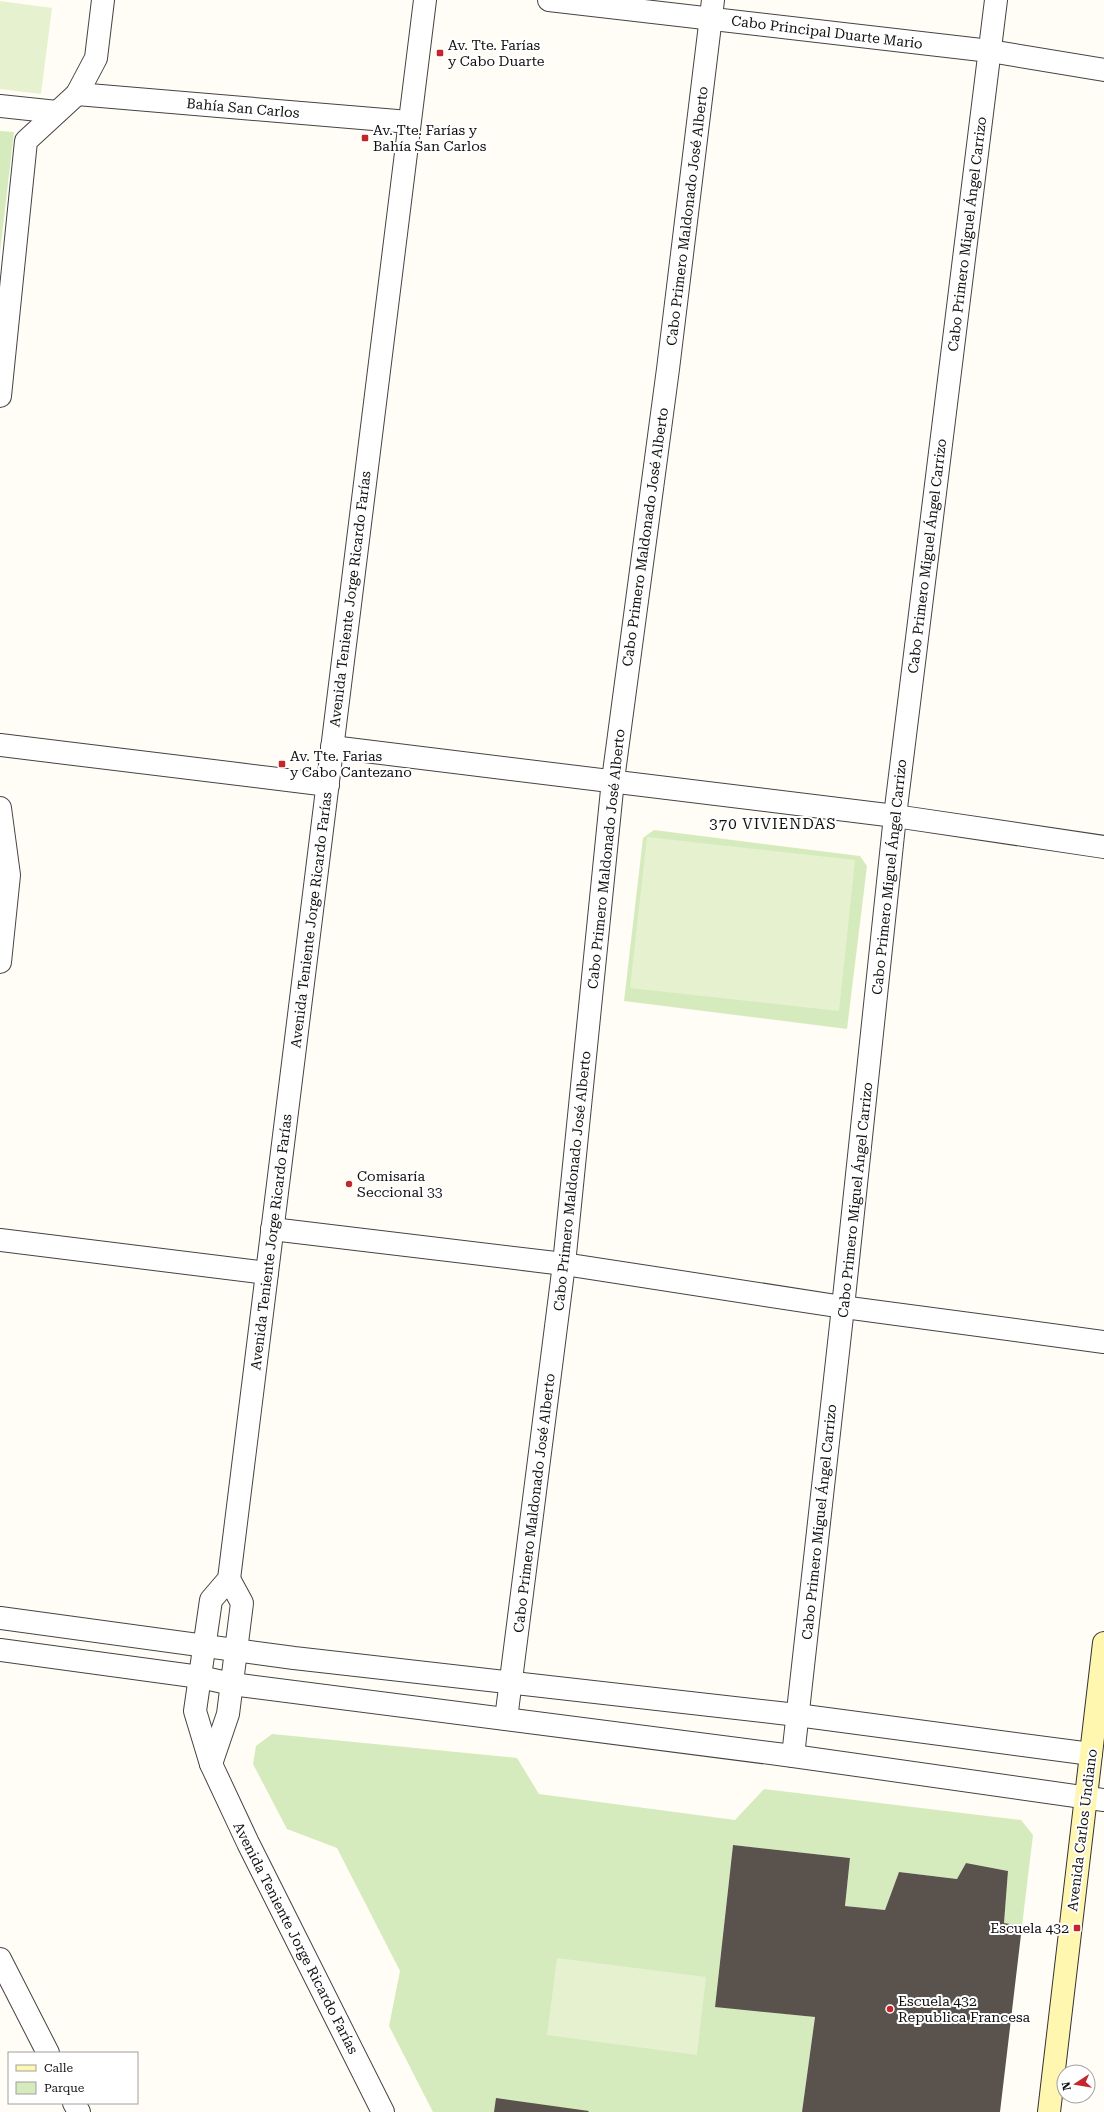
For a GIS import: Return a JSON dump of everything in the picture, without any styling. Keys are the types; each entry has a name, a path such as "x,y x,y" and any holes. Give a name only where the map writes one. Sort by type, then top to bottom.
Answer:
{"street":[{"path":"0,396 26,142 77,94 96,58 103,0"},
{"name":"Avenida Teniente Jorge Ricardo Farías","path":"383,2112 248,1843 211,1764 194,1711 211,1600 229,1579 425,0"},
{"name":"Cabo Principal Duarte Mario","path":"549,0 712,9 990,51 1104,70"},
{"name":"Cabo Primero Miguel Ángel Carrizo","path":"794,1756 797,1715 843,1307 895,816 996,0"},
{"name":"Cabo Primero Maldonado José Alberto","path":"506,1719 564,1264 612,780 668,369 712,9"},
{"name":"Bahía San Carlos","path":"77,94 409,122"},
{"path":"0,106 57,112"},
{"path":"0,745 328,785"},
{"path":"332,747 612,780 895,816 1104,847"},
{"path":"0,808 9,875 0,962"},
{"path":"272,1229 564,1264 843,1307 1104,1342"},
{"path":"0,1240 267,1273"},
{"path":"211,1764 228,1714 242,1602 229,1579"},
{"path":"0,1618 294,1658 797,1715 1090,1754"},
{"name":"Avenida Carlos Undiano","path":"1049,2112 1094,1799 1090,1754 1104,1643"},
{"path":"0,1650 200,1677 232,1684 794,1756 1094,1799"},
{"path":"0,1959 47,2052"}],"green space":[{"path":"0,1 52,8 41,94 0,89"},
{"path":"0,131 14,132 0,252"},
{"path":"654,830 860,856 867,866 847,1029 624,1001 643,838"},
{"path":"647,837 855,860 839,1011 630,988"},
{"path":"272,1734 517,1758 539,1794 735,1820 764,1789 1021,1820 1033,1835 1022,1926 1004,1923 1008,1871 966,1863 957,1879 899,1872 885,1910 845,1906 850,1858 733,1845 715,2006 815,2017 802,2112 433,2112 389,2026 400,1971 337,1848 287,1829 253,1764 256,1746"},
{"path":"557,1958 706,1977 697,2055 547,2035"}],"building":[{"path":"733,1845 850,1858 845,1906 885,1910 899,1872 957,1879 966,1863 1008,1871 1004,1923 1022,1926 1000,2112 802,2112 815,2017 715,2007"},
{"path":"496,2098 589,2111 494,2112"}],"place":[{"name":"Av. Tte. Farías y Cabo Duarte","path":"440,53"},
{"name":"Av. Tte. Farías y Bahía San Carlos","path":"365,138"},
{"name":"Av. Tte. Farias y Cabo Cantezano","path":"282,764"},
{"name":"Comisaría Seccional 33","path":"349,1184"},
{"name":"Escuela 432","path":"1077,1928"},
{"name":"Escuela 432 Republica Francesa","path":"890,2009"}],"district":[{"name":"370 VIVIENDAS","path":"773,824"}]}
